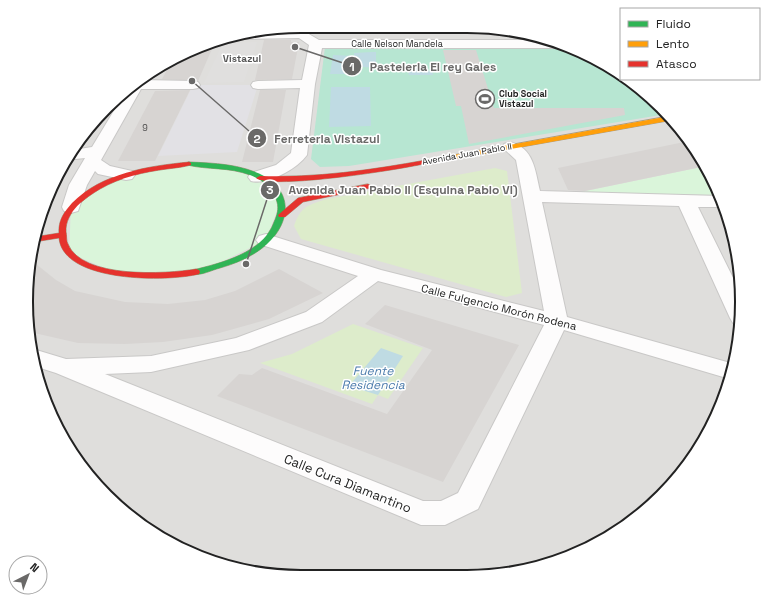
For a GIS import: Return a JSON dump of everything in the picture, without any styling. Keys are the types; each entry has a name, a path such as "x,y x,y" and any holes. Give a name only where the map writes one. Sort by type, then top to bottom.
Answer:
{"main road":[{"name":"Avenida Juan Pablo II","path":"259,177 290,180 340,176 519,156 664,120"},
{"path":"189,164 210,165 236,169 259,177 274,189 281,201 282,215 277,228 266,240 241,257 205,270 164,277 124,276 91,267 69,253 60,235 63,221 71,207 86,194 98,187 126,175 153,168 189,164"},
{"path":"282,215 301,200 379,185"},
{"path":"40,239 60,235"}],"street":[{"path":"259,177 282,169 298,155 308,84 316,44 306,33"},
{"path":"504,35 506,44"},
{"name":"Calle Nelson Mandela","path":"316,44 356,38 446,38 506,44 538,43"},
{"path":"258,85 308,84"},
{"path":"142,85 193,85"},
{"path":"71,207 78,186 131,94"},
{"path":"76,156 95,156"},
{"path":"95,156 104,170 126,175"},
{"path":"519,156 532,196 557,320"},
{"path":"532,196 716,202"},
{"path":"686,201 735,305"},
{"name":"Calle Fulgencio Morón Rodena","path":"266,240 374,274 557,320 726,370"},
{"path":"39,359 65,366 151,364 241,345 314,317 374,274"},
{"name":"Calle Cura Diamantino","path":"65,366 421,513 445,513 468,501 557,320"}],"shaded area":[{"path":"302,33 466,33 502,35 536,42 569,53 616,78 644,100 680,138 699,167 715,199 726,232 733,266 735,302 733,337 721,388 715,404 699,436 680,465 668,479 630,515 601,534 569,550 536,561 502,568 466,570 302,570 266,568 215,556 199,550 167,534 138,515 124,503 88,465 69,436 53,404 42,371 35,337 33,302 35,266 42,232 53,199 69,167 88,138 124,100 138,88 167,69 199,53 232,42 266,35"},
{"path":"257,42 244,82 204,83 222,45 229,43"},
{"path":"193,85 258,85 237,152 158,156"}],"green space":[{"name":"Club Social Vistazul","path":"325,47 553,47 569,53 616,78 644,100 659,115 349,166 320,167 311,159"},
{"path":"210,165 257,177 281,201 266,240 205,270 124,276 69,253 71,207 104,184 153,168"},
{"path":"699,167 713,195 576,193"},
{"path":"495,168 507,171 522,293 506,297 301,239 294,226 299,214 306,207 327,199"},
{"path":"353,324 423,348 388,399 378,395 372,404 260,363 292,354"}],"water":[{"path":"376,52 376,68 351,66 351,72 354,74 330,74 333,55 354,56 354,53"},
{"path":"415,65 425,71 432,71 433,75 409,75 408,71 403,71"},
{"path":"331,87 370,87 371,126 329,127"},
{"name":"Fuente Residencia","path":"381,348 403,356 378,395 349,386"}],"building":[{"path":"264,40 291,40 291,42 299,42 292,79 255,80"},
{"path":"212,48 198,81 162,79 168,69"},
{"path":"443,50 476,50 494,108 624,108 625,115 469,144 461,106 456,106"},
{"path":"190,90 155,161 118,161 155,91"},
{"path":"260,90 286,90 273,162 242,162"},
{"path":"683,142 699,167 585,191 568,190 558,168"},
{"path":"35,264 56,280 75,291 125,302 168,304 205,300 235,291 279,269 323,293 269,319 212,335 163,342 125,344 78,343 35,333 33,302"},
{"path":"385,305 519,345 443,482 217,396 239,374 252,375 262,368 387,414 432,350 365,324"}],"traffic: fast":[{"path":"189,164 221,166 243,170 253,174 263,179 274,188 280,199 282,207 281,215 276,227 269,238 259,247 234,260 196,272"}],"traffic: slow":[{"path":"426,162 664,120"}],"traffic: jam":[{"path":"260,178 303,179 364,173 426,162"},
{"path":"189,164 156,168 124,176 104,184 91,191 78,201 64,219 62,226 64,244 74,258 92,267 113,273 137,275 181,275 196,272"},
{"path":"282,215 301,200 368,186"},
{"path":"40,239 61,235"}],"place":[{"name":"Pasteleria El rey Gales","path":"295,47"},
{"name":"Ferreteria Vistazul","path":"192,81"},
{"name":"Club Social Vistazul","path":"485,99"},
{"name":"Avenida Juan Pablo II (Esquina Pablo VI)","path":"246,264"}],"district":[{"name":"Vistazul","path":"242,58"}]}
